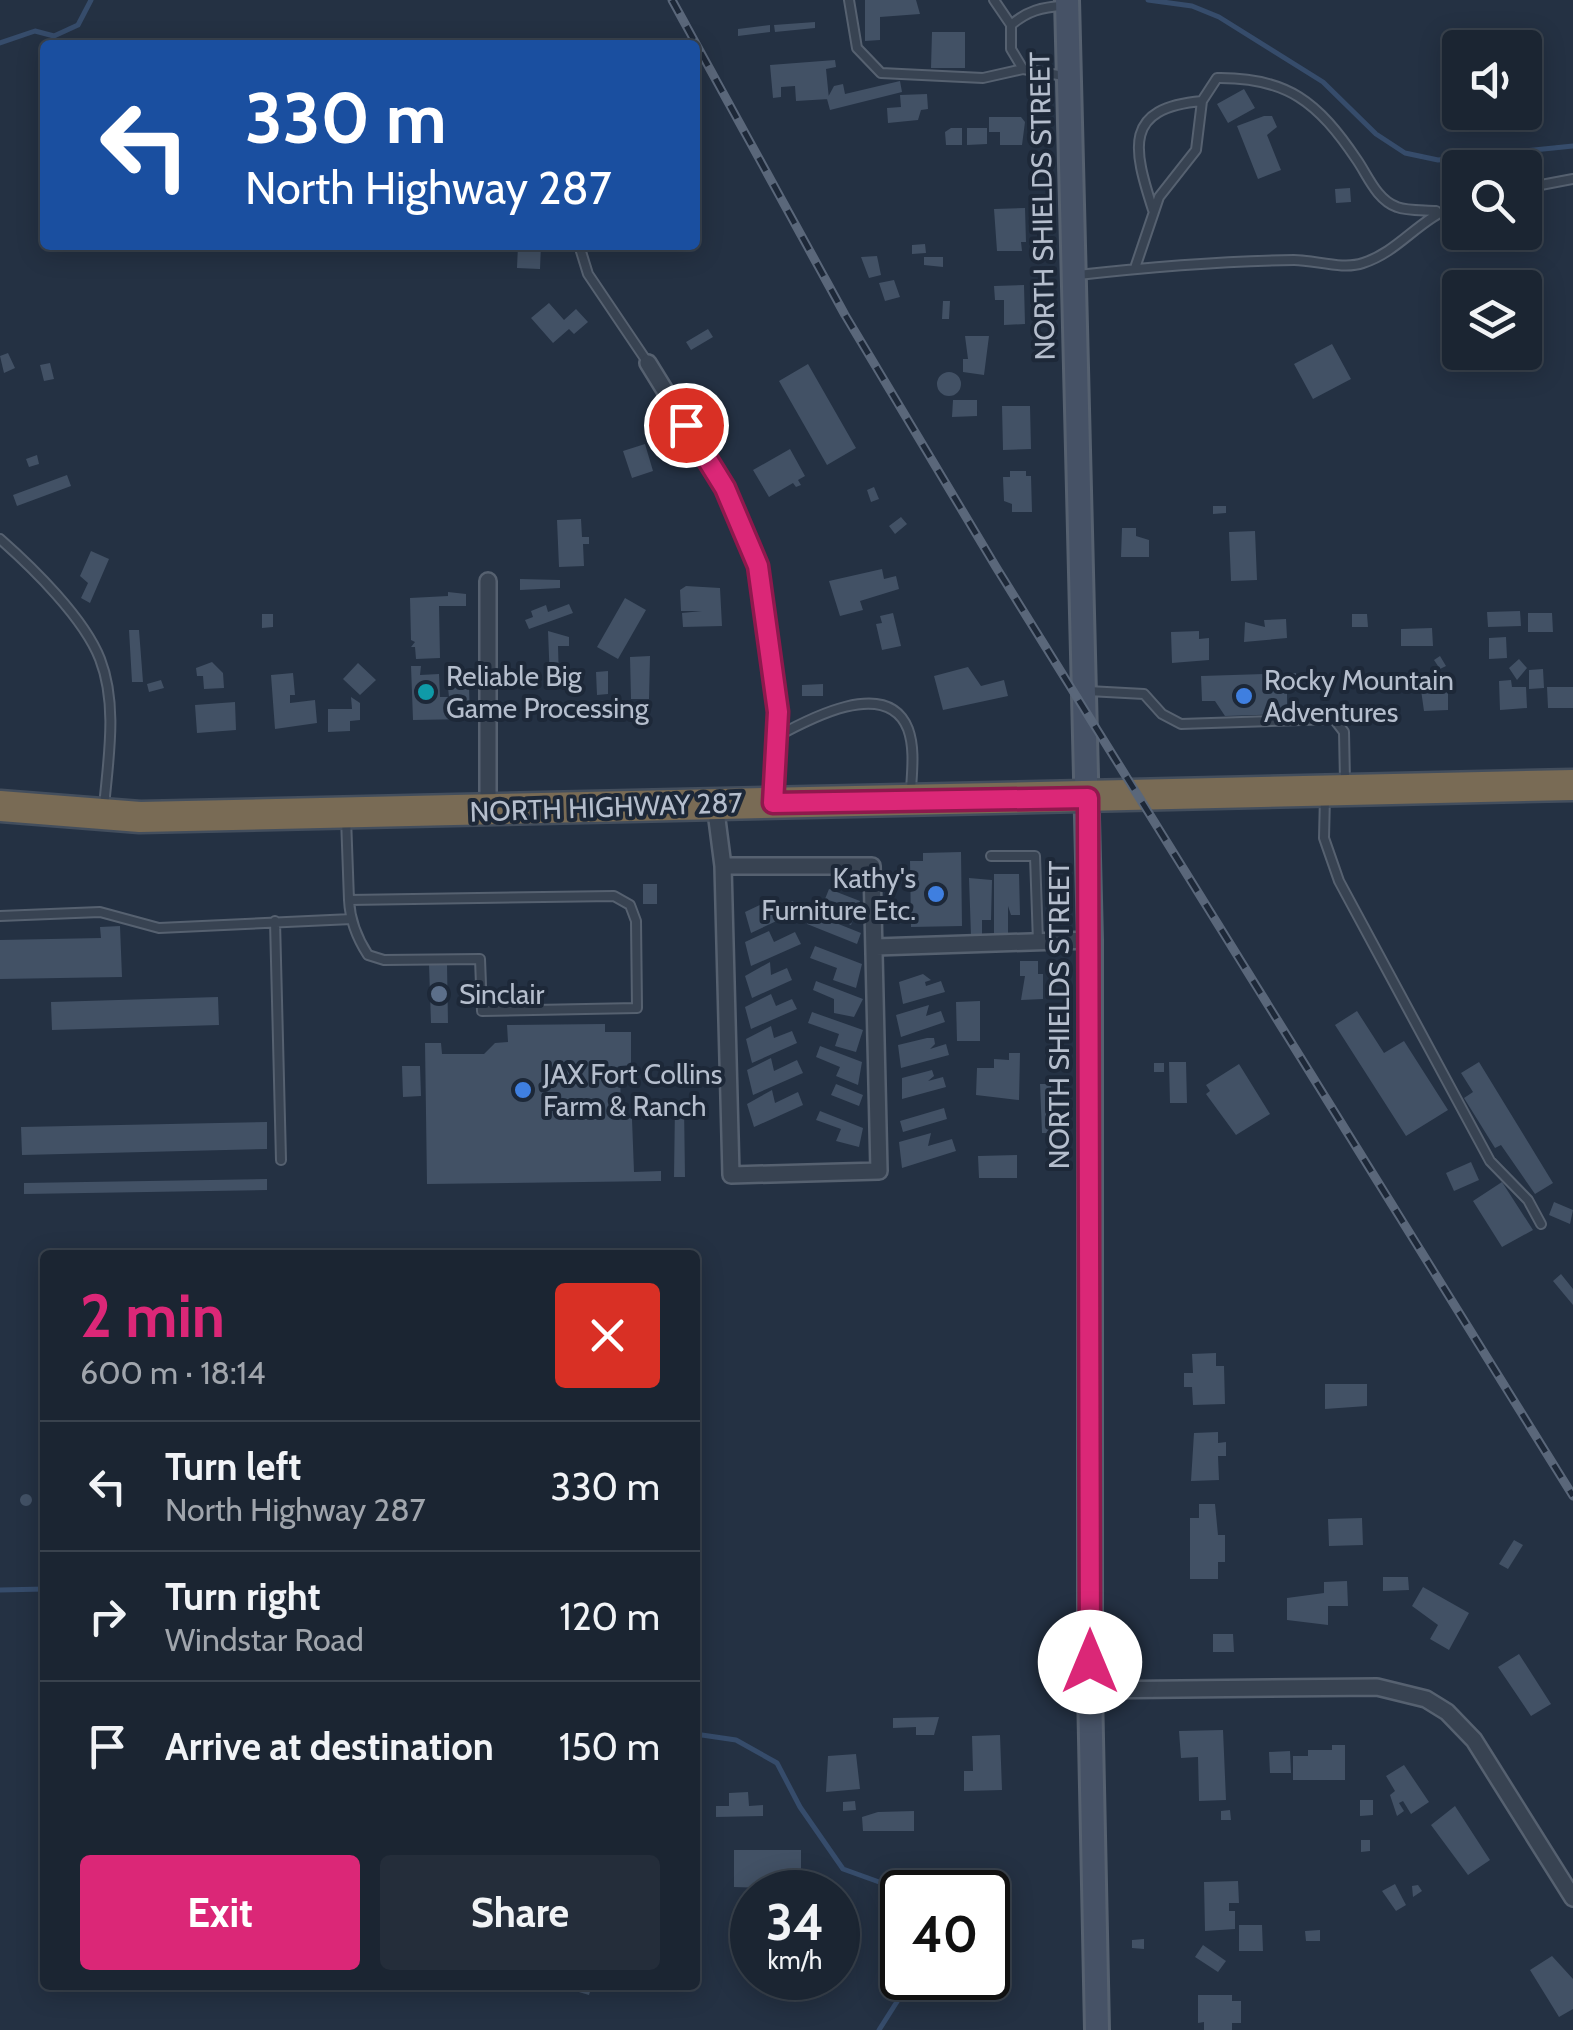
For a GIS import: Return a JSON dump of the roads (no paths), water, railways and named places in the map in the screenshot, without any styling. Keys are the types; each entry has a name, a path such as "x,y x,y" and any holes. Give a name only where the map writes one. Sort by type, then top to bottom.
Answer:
{"highway":[{"name":"NORTH HIGHWAY 287","path":"0,806 103,816 346,814 1573,785"}],"street":[{"name":"NORTH SHIELDS STREET","path":"1067,3 1088,798 1090,1690 1097,2030"},
{"path":"648,363 725,488 758,566 778,712 773,803"},
{"path":"488,581 488,810"},
{"path":"716,804 724,866 731,1175 879,1171 872,866 724,866"},
{"path":"876,947 1090,940"},
{"path":"1090,1690 1378,1687 1426,1699 1447,1712 1474,1740 1573,1898"}],"lane":[{"path":"848,0 857,48 881,73 983,78 1023,69 1068,76"},
{"path":"994,0 1011,25 1011,49 1023,69"},
{"path":"1011,25 1042,7 1067,3"},
{"path":"1136,268 1154,210 1196,150 1202,101 1217,78 1257,78 1292,91 1328,122 1377,192 1396,207 1442,210"},
{"path":"1154,210 1137,149 1142,124 1157,110 1202,101"},
{"path":"1542,185 1573,179"},
{"path":"1074,276 1136,268 1297,260 1359,265 1391,251 1436,211"},
{"path":"581,250 588,274 648,363"},
{"path":"0,539 46,580 100,658 111,718 103,816"},
{"path":"1084,690 1144,694 1162,714 1181,724 1334,719 1344,732 1324,838 1338,881 1490,1160 1528,1200 1541,1224"},
{"path":"776,736 844,705 872,704 891,711 901,717 912,746 912,801"},
{"path":"346,814 349,900 352,919 368,955 384,960 480,959 482,1010 637,1008 636,921 630,905 614,896 349,900"},
{"path":"991,856 1035,856 1038,942"},
{"path":"0,916 100,912 159,928 238,928 274,921 352,919"},
{"path":"274,921 281,1160"}],"waterway":[{"path":"0,43 35,31 54,36 78,25 91,0"},
{"path":"1148,0 1192,6 1219,17 1323,82 1376,134 1405,153 1438,160 1573,146"},
{"path":"0,1590 40,1589"},
{"path":"700,1735 736,1740 777,1763 800,1807 843,1869 880,1882"},
{"path":"879,2030 898,2000"}],"railway":[{"path":"672,0 694,40"},
{"path":"700,51 845,315 996,567 1573,1496"}],"place":[{"name":"Reliable Big Game Processing","path":"426,692"},
{"name":"Rocky Mountain Adventures","path":"1244,696"},
{"name":"Kathy's Furniture Etc.","path":"936,894"},
{"name":"Sinclair","path":"439,994"},
{"name":"JAX Fort Collins Farm & Ranch","path":"523,1090"}]}
